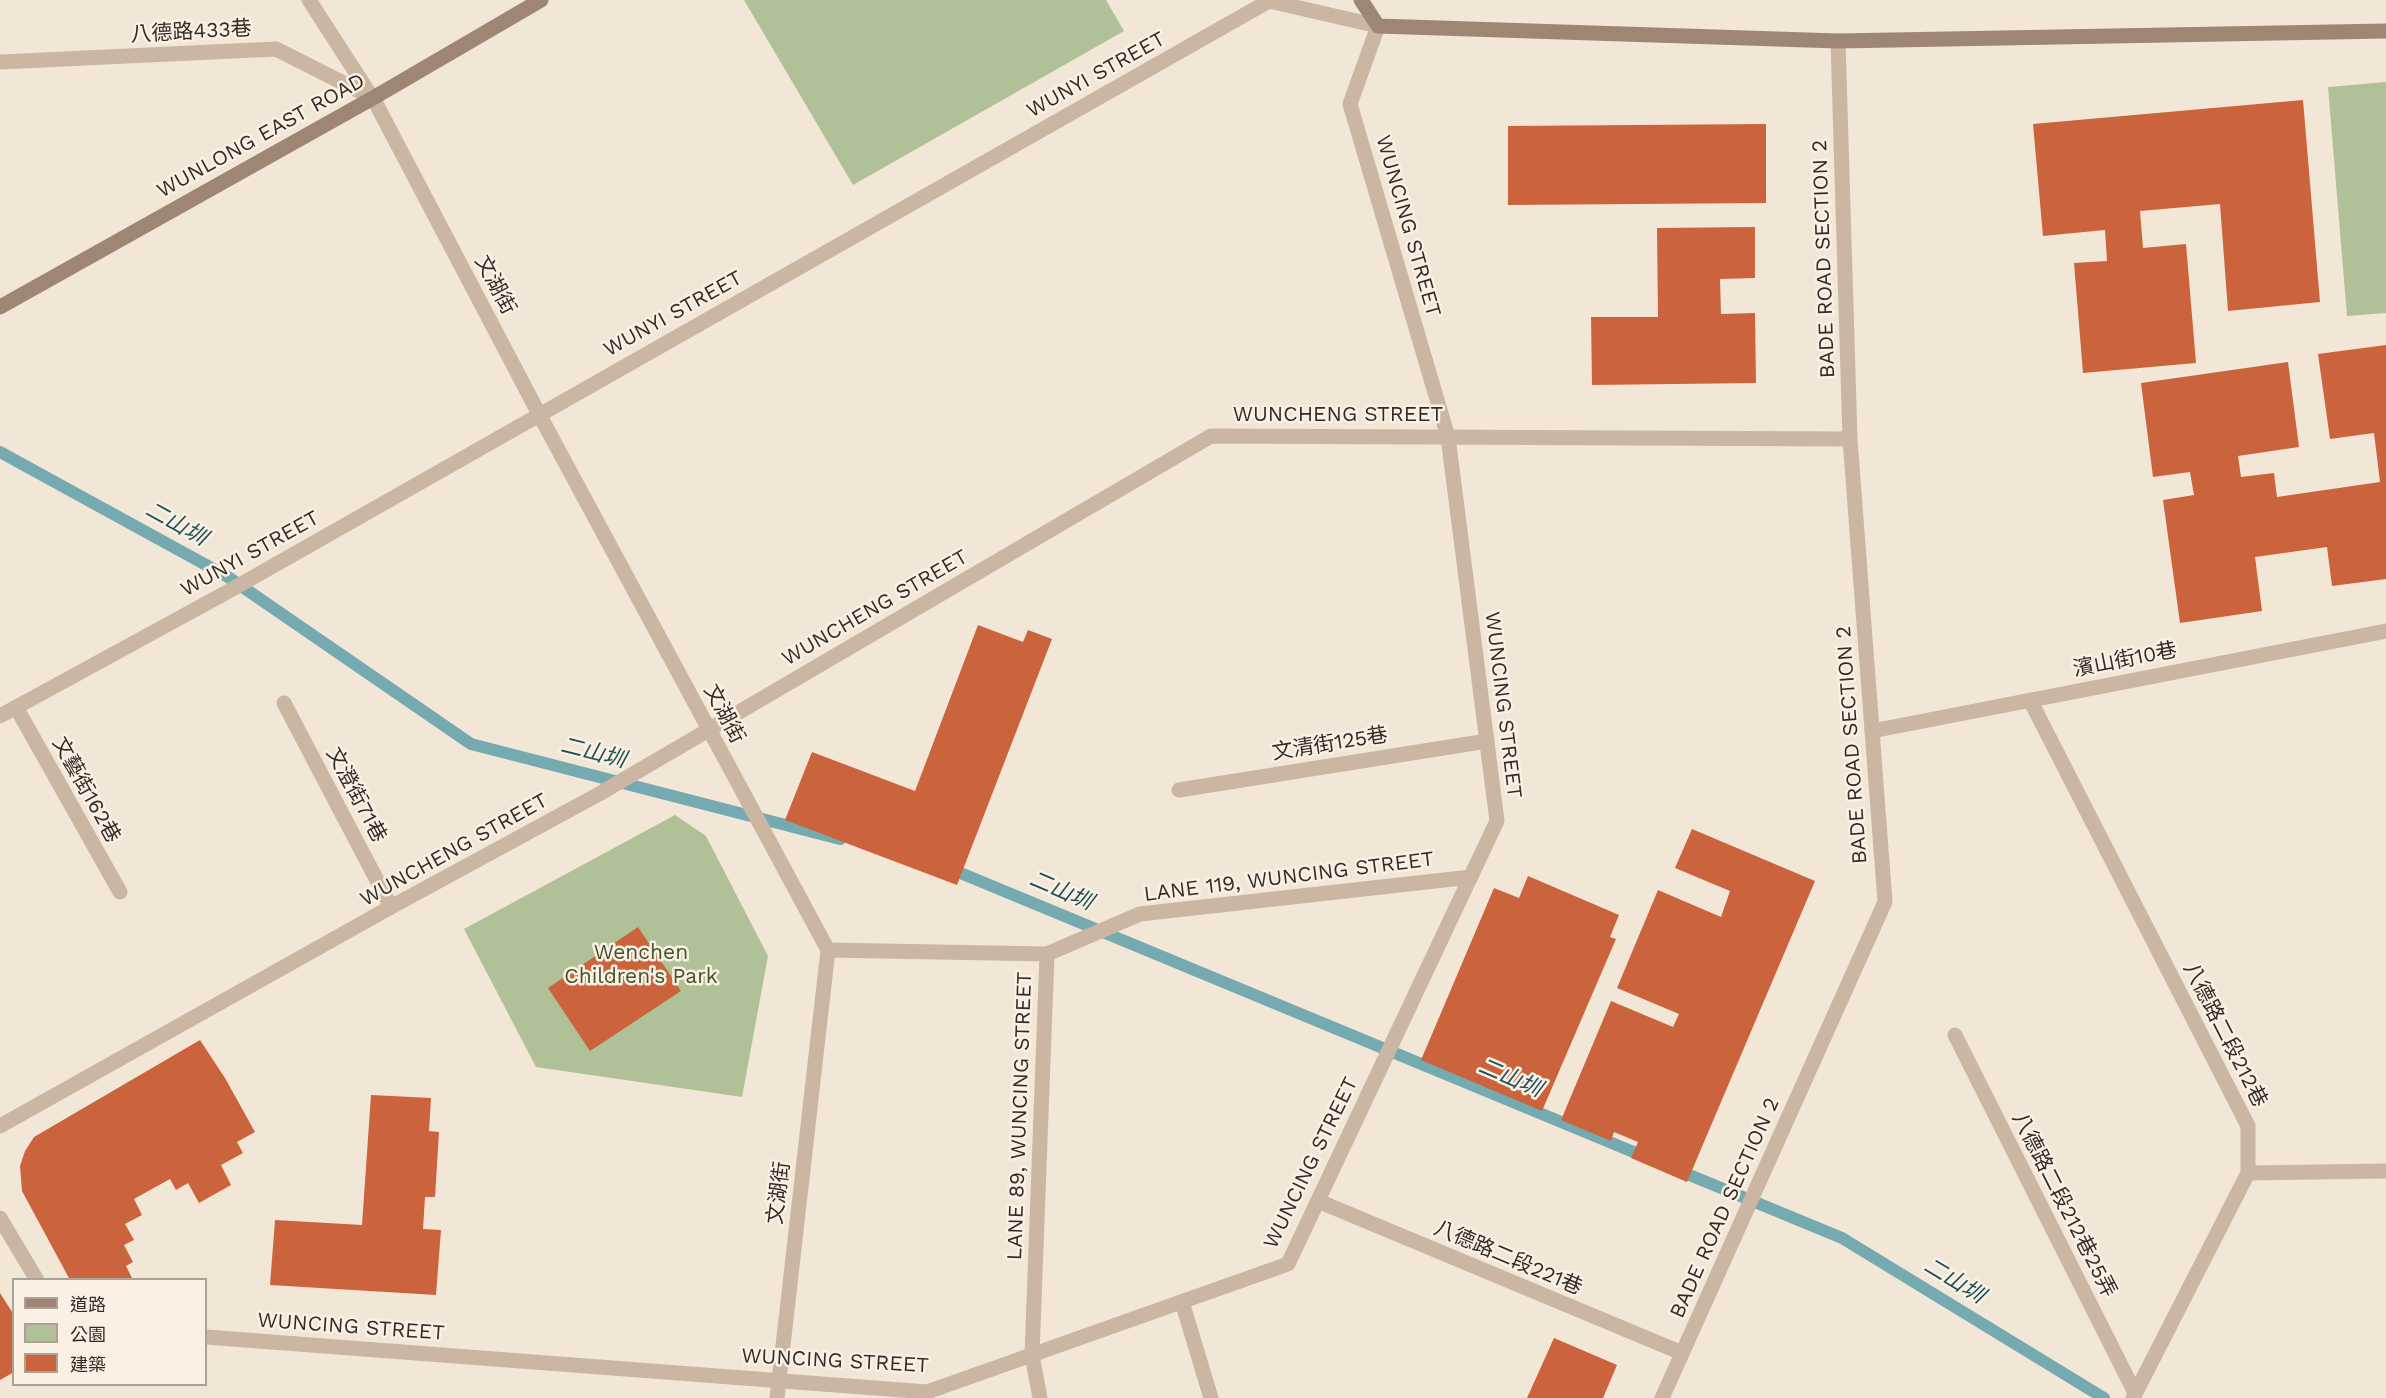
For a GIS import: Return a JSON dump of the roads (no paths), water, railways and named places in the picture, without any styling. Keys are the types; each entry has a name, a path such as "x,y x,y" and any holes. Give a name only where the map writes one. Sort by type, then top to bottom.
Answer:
{"street":[{"name":"文湖街","path":"309,0 373,98 539,414 828,950 777,1398"},
{"name":"WUNLONG EAST ROAD","path":"0,307 373,98 541,0"},
{"path":"1361,0 1377,26 1838,41 2386,31"},
{"name":"WUNYI STREET","path":"0,716 229,591 1269,1 1377,26"},
{"name":"WUNCING STREET","path":"207,1337 927,1392 1288,1264 1497,821 1448,437 1350,104 1377,26"},
{"name":"BADE ROAD SECTION 2","path":"1662,1398 1885,902 1850,439 1838,41"},
{"name":"八德路433巷","path":"0,62 276,49 373,98"},
{"name":"WUNCHENG STREET","path":"0,1126 391,907 599,794 1211,436 1850,439"},
{"name":"濱山街10巷","path":"1872,731 2386,631"},
{"name":"八德路二段212巷","path":"2030,700 2248,1126 2248,1173 2134,1396"},
{"name":"文澄街71巷","path":"284,703 391,907"},
{"name":"文藝街162巷","path":"16,707 120,892"},
{"name":"文清街125巷","path":"1179,790 1487,741"},
{"name":"LANE 119, WUNCING STREET","path":"1047,954 1140,914 1471,877"},
{"name":"LANE 89, WUNCING STREET","path":"828,950 1047,954 1032,1354 1040,1398"},
{"name":"八德路二段212巷25弄","path":"1955,1035 2134,1396"},
{"path":"2248,1173 2386,1171"},
{"name":"八德路二段221巷","path":"1318,1201 1682,1353"},
{"path":"0,1218 36,1278"},
{"path":"1182,1302 1210,1398"}],"waterway":[{"name":"二山圳","path":"0,452 228,577 471,744 840,839"},
{"name":"二山圳","path":"946,867 1648,1158"},
{"name":"二山圳","path":"1675,1169 1842,1238 2104,1398"}],"park label":[{"name":"Wenchen Children's Park","path":"641,965"}]}
